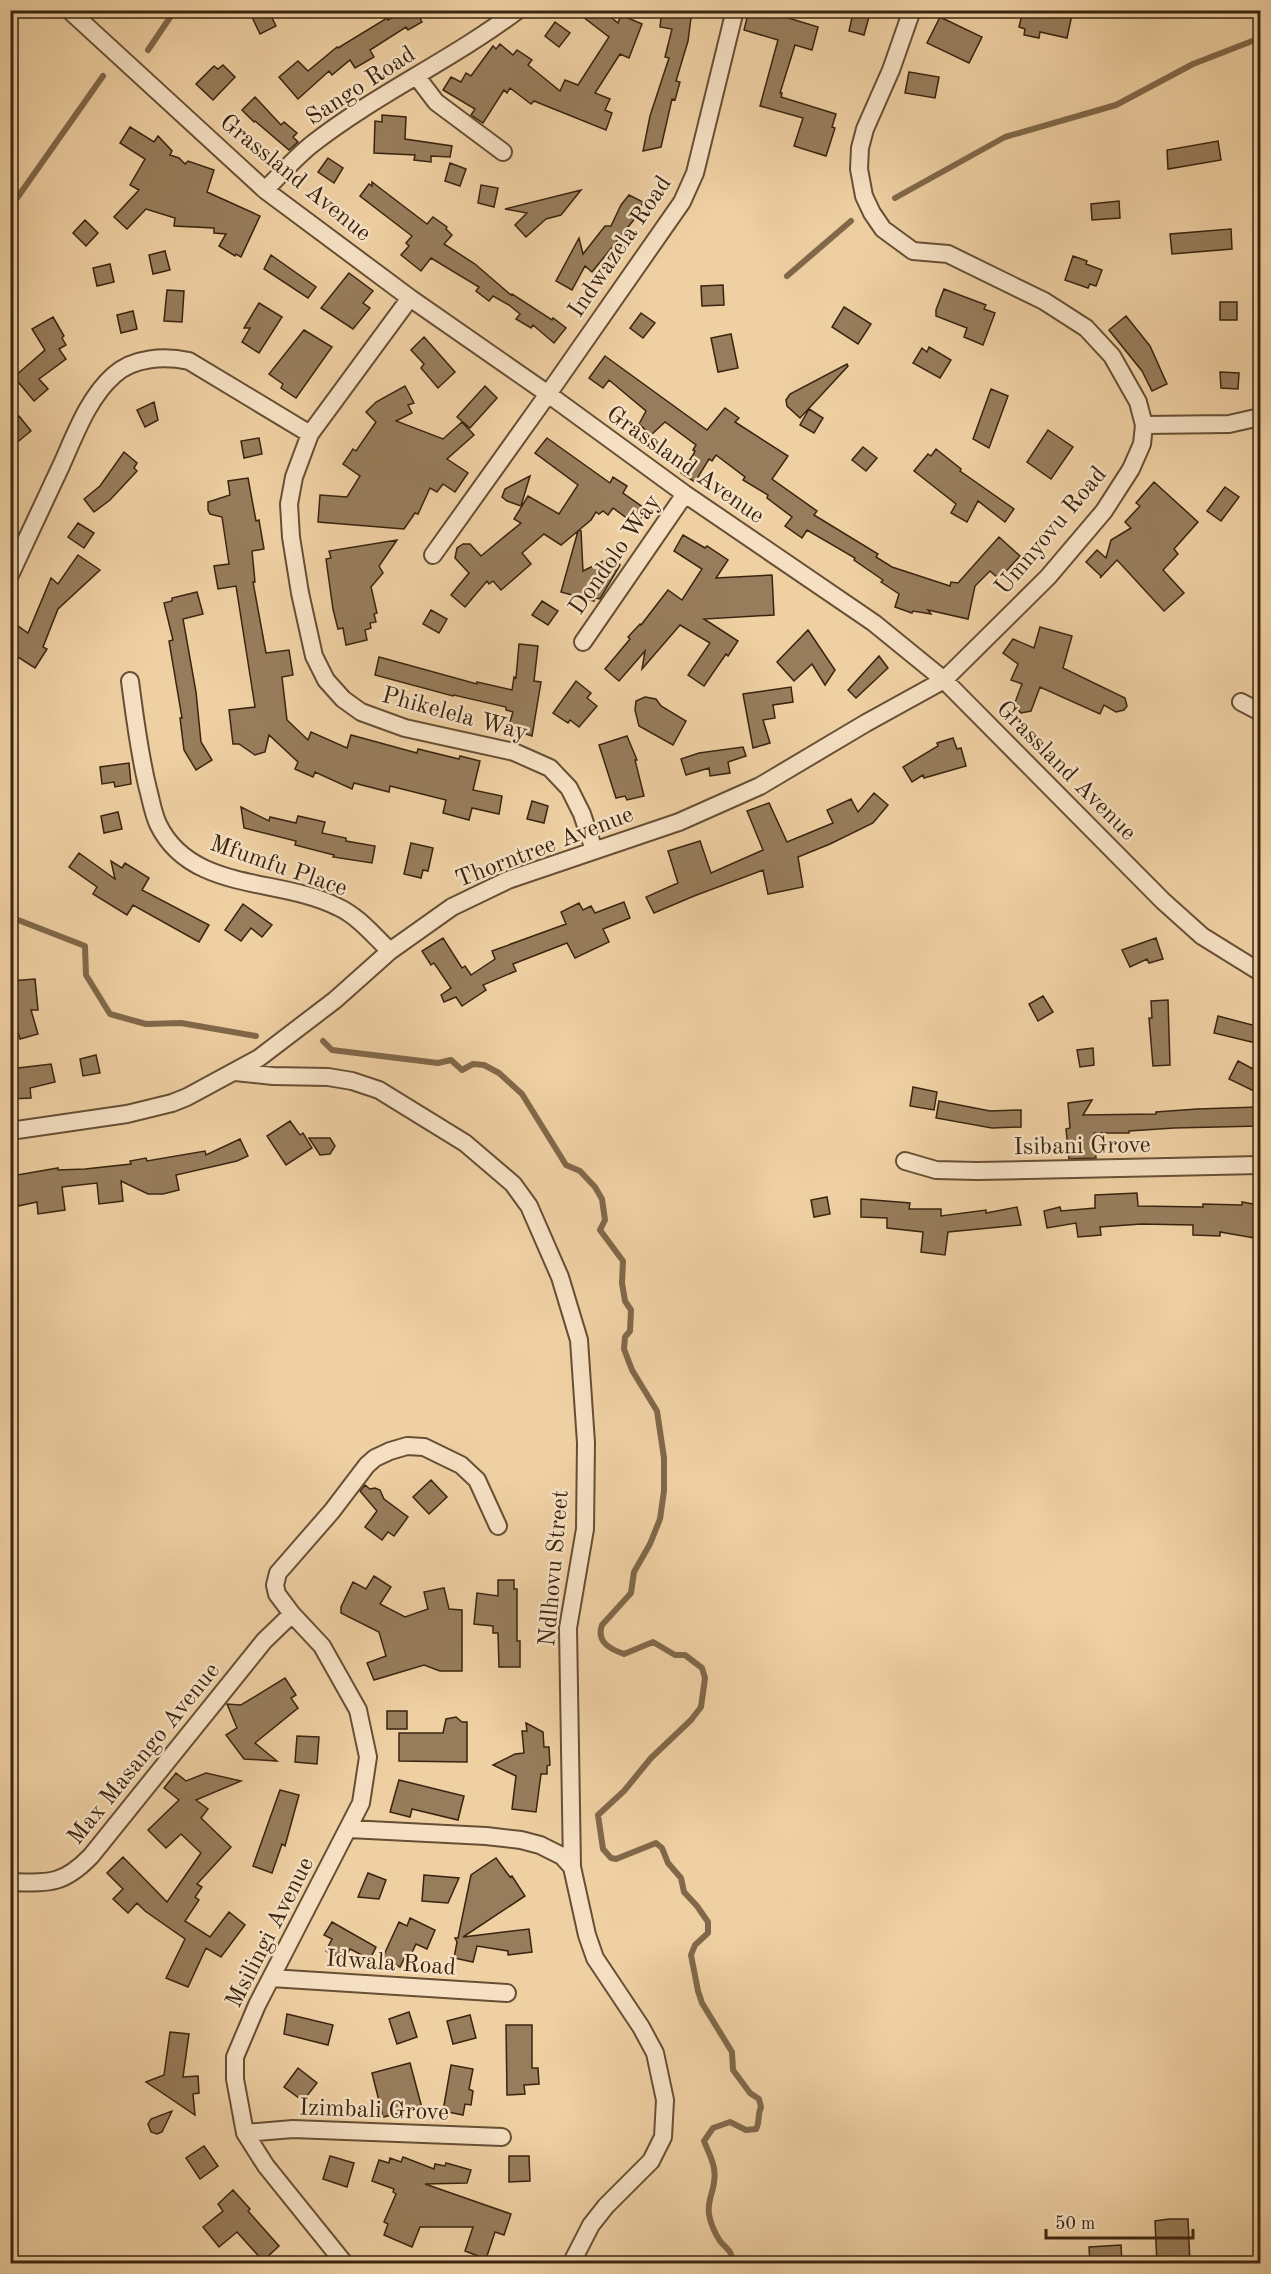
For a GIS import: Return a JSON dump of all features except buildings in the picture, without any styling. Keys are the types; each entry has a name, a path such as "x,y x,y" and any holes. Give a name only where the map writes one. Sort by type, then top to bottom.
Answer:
{"street":[{"name":"Grassland Avenue","path":"69,10 266,190 410,298 686,494 874,623 944,680 1163,901 1202,936 1260,972"},
{"name":"Sango Road","path":"266,190 310,146 370,104 417,77 518,10"},
{"name":"Indwazela Road","path":"433,555 682,202 696,173 735,10"},
{"name":"Umnyovu Road","path":"912,10 891,70 865,129 860,148 859,169 864,196 872,213 884,229 913,251 948,254 1044,301 1086,328 1118,365 1138,402 1144,425 1142,444 1131,469 1104,511 1048,578 944,680"},
{"path":"417,77 436,102 503,152"},
{"name":"Phikelela Way","path":"410,298 310,434 294,477 289,504 291,537 314,656 326,681 344,699 362,712 405,728 514,752 550,768 569,788 582,814 594,850"},
{"path":"10,575 82,420 97,395 114,375 126,367 144,360 170,357 189,361 310,434"},
{"path":"1144,425 1229,424 1260,417"},
{"name":"Dondolo Way","path":"583,642 686,494"},
{"name":"Thorntree Avenue","path":"10,1131 128,1114 172,1103 259,1058 335,1000 390,951 452,907 508,880 679,822 760,786 944,680"},
{"name":"Mfumfu Place","path":"130,681 140,754 155,814 166,837 183,856 206,870 300,893 337,906 348,912 390,951"},
{"path":"1241,702 1260,711"},
{"name":"Ndlhovu Street","path":"235,1072 273,1076 328,1077 352,1081 379,1090 465,1143 513,1184 529,1206 560,1277 579,1340 586,1443 585,1529 568,1628 572,1867 587,1935 595,1958 641,2027 655,2053 665,2100 663,2137 651,2161 596,2219 571,2264"},
{"name":"Isibani Grove","path":"905,1161 936,1170 977,1171 1260,1165"},
{"name":"Msilingi Avenue","path":"345,2264 266,2166 245,2133 235,2079 235,2056 257,2005 361,1803 368,1757 358,1710 322,1646 291,1614 277,1594 275,1585 278,1573 332,1511 367,1466 375,1458 390,1450 407,1446 424,1447 461,1465 477,1480 498,1526"},
{"name":"Max Masango Avenue","path":"10,1882 49,1883 77,1870 91,1856 264,1641 291,1614"},
{"path":"349,1829 521,1840 540,1845 562,1856 572,1867"},
{"name":"Idwala Road","path":"272,1978 507,1993"},
{"name":"Izimbali Grove","path":"245,2133 293,2129 502,2137"}],"waterway":[{"path":"148,50 175,10"},
{"path":"895,198 1005,137 1116,105 1193,64 1260,38"},
{"path":"10,208 103,76"},
{"path":"787,276 851,221"},
{"path":"10,920 13,918 85,946 86,975 110,1014 146,1024 181,1023 256,1036"},
{"path":"323,1041 332,1050 438,1063 451,1060 462,1070 473,1064 484,1065 499,1073 522,1094 566,1165 580,1171 595,1187 602,1199 605,1220 600,1230 623,1261 622,1283 625,1301 631,1310 630,1331 625,1337 624,1349 632,1370 657,1411 664,1458 664,1491 660,1519 650,1544 634,1572 631,1593 602,1625 601,1636 609,1647 624,1654 653,1642 675,1655 685,1655 702,1668 705,1678 701,1707 691,1720 651,1758 624,1791 598,1815 603,1849 611,1858 616,1859 656,1843 662,1848 668,1863 681,1878 684,1892 708,1922 708,1933 695,1945 691,1955 698,1991 702,2003 732,2052 733,2070 750,2093 759,2099 761,2107 756,2129 746,2130 730,2122 713,2128 704,2141 715,2176 709,2205 710,2217 718,2238 730,2253 732,2264"}]}
